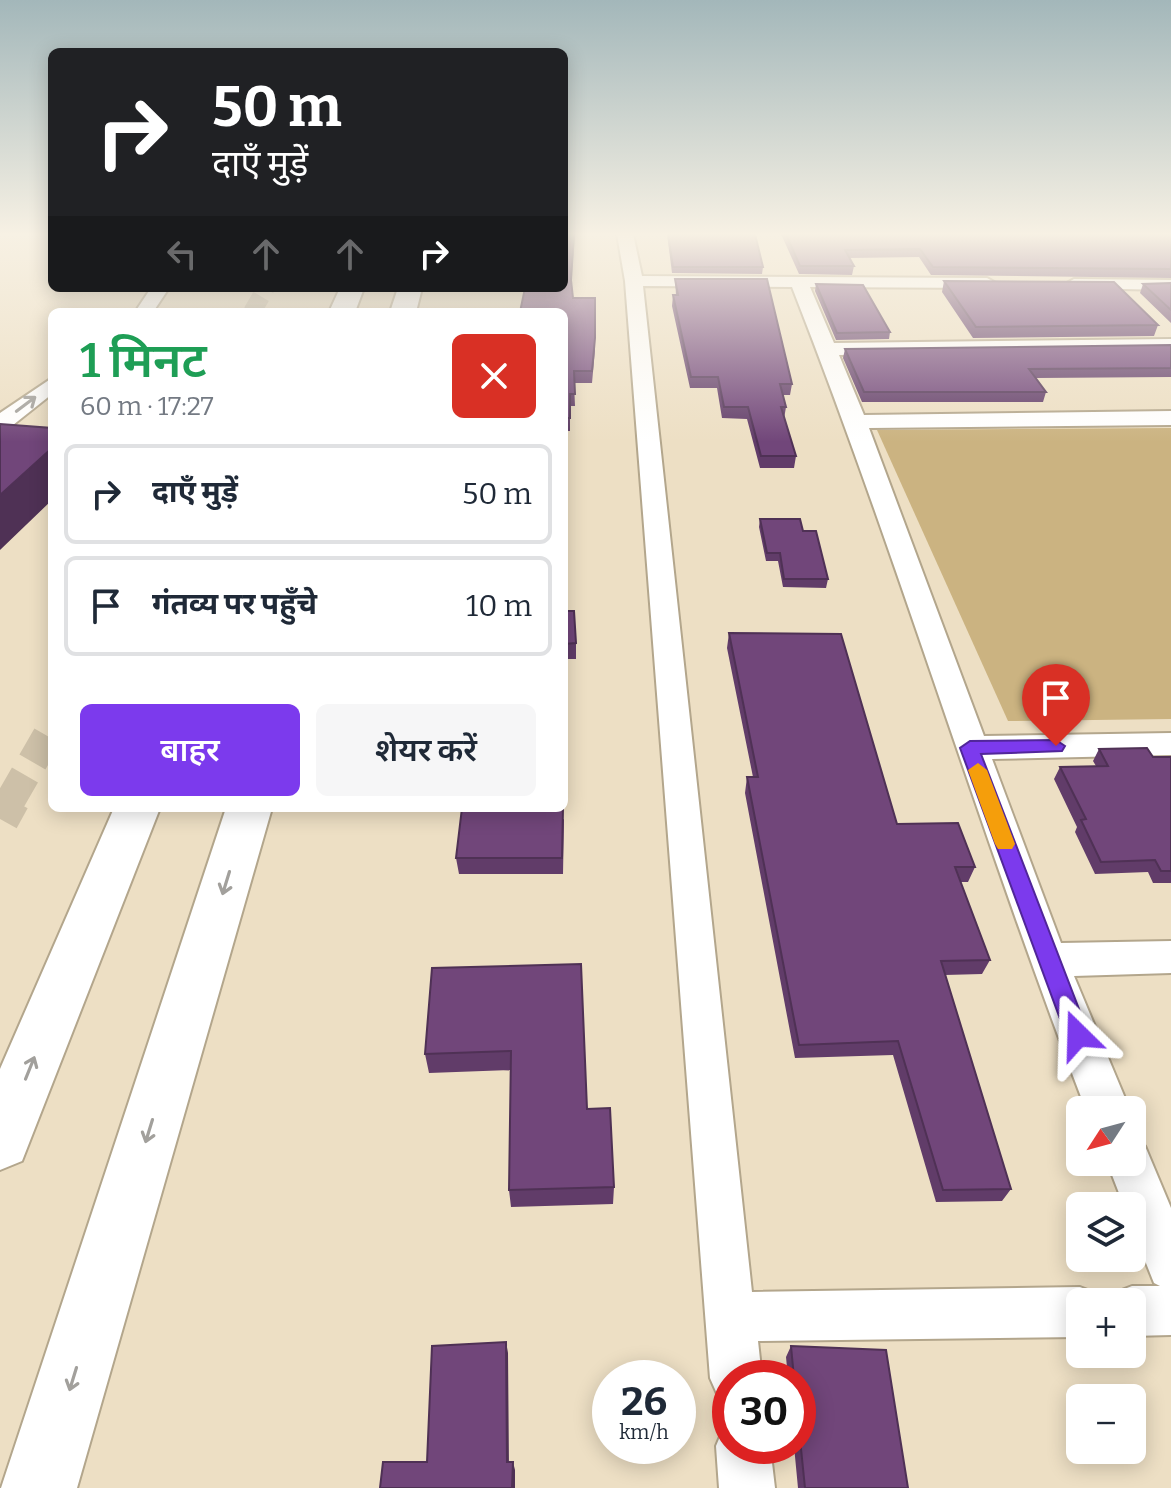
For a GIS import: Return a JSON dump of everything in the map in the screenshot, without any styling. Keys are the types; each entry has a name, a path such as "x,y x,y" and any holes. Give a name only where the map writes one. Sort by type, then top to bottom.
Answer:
{"street":[{"path":"636,303 734,1360"},
{"path":"808,303 856,422 970,748 1048,960 1102,1096"},
{"path":"827,349 1171,345"},
{"path":"0,424 48,387"},
{"path":"856,422 1171,418"},
{"path":"970,748 1171,744"},
{"path":"0,1140 135,812"},
{"path":"39,1488 248,812"},
{"path":"1048,960 1171,957"},
{"path":"1135,1176 1171,1266"},
{"path":"1146,1311 1171,1310"},
{"path":"730,1317 1066,1312"},
{"path":"745,1464 747,1488"}],"shaded area":[{"path":"1171,428 1171,719 1008,721 877,430"}],"building":[{"path":"522,303 595,303 592,371 574,371 575,394 570,394 570,418 568,308 521,308"},
{"path":"675,303 773,303 792,384 780,384 786,407 781,407 796,456 761,456 748,407 724,407 718,377 691,377"},
{"path":"824,303 874,303 890,332 837,333"},
{"path":"960,303 1136,303 1158,325 976,327"},
{"path":"1171,345 1171,368 1029,369 1046,392 864,392 845,349"},
{"path":"0,424 48,428 48,452 0,495"},
{"path":"760,519 800,519 803,531 816,531 828,579 784,579 780,553 767,553"},
{"path":"568,611 574,611 576,643 568,644"},
{"path":"729,633 841,634 897,824 958,823 975,867 955,867 990,960 941,961 1011,1189 943,1190 898,1041 799,1045 747,777 758,777"},
{"path":"1147,748 1153,757 1171,757 1171,871 1161,871 1155,860 1101,862 1081,820 1086,819 1060,767 1108,766 1099,749"},
{"path":"462,812 563,812 562,858 456,858"},
{"path":"581,964 587,1109 610,1108 614,1187 509,1190 511,1051 425,1054 432,968"},
{"path":"506,1342 507,1462 513,1462 512,1488 380,1488 383,1462 427,1462 432,1346"},
{"path":"791,1346 886,1350 908,1488 805,1488 803,1464 816,1464 816,1360 792,1360"}],"tunnel":[{"path":"254,308 257,303"},
{"path":"10,801 48,735"},
{"path":"0,819 11,799"}],"slow traffic":[{"path":"978,770 1005,844"}],"route":[{"path":"1056,746 970,748 1078,1035"}]}
